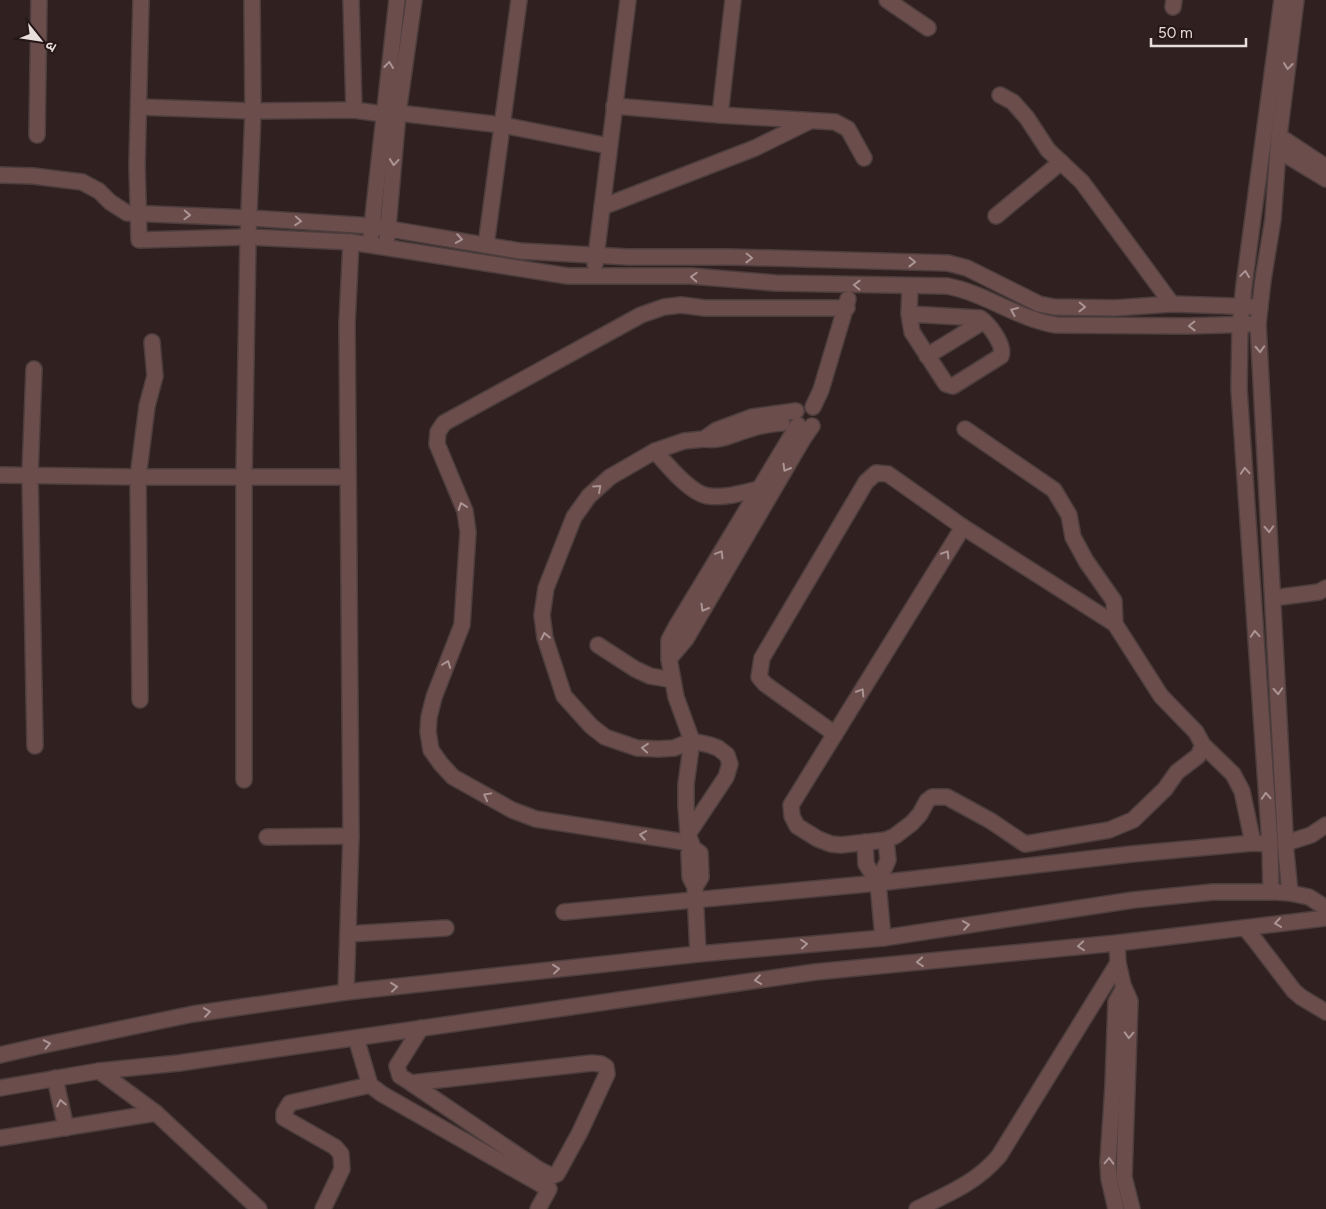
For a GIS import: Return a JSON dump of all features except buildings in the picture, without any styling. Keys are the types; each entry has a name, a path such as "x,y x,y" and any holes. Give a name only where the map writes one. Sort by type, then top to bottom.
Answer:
{"street":[{"path":"37,135 39,0"},
{"path":"140,0 140,240 248,237 351,242 568,276 691,276 776,283 947,286 963,289 1042,323 1066,326 1258,324"},
{"path":"244,780 244,478 248,237 253,110 252,0"},
{"path":"351,0 354,110"},
{"path":"386,247 390,113 397,0"},
{"path":"369,245 390,113 414,0"},
{"path":"486,245 519,0"},
{"path":"595,277 596,255 628,0"},
{"path":"720,115 733,0"},
{"path":"887,0 928,28"},
{"path":"1271,892 1270,844 1239,389 1242,306 1282,0"},
{"path":"1290,893 1258,324 1262,280 1273,219 1278,143 1296,0"},
{"path":"1000,95 1013,102 1027,118 1048,150 1082,182 1172,304"},
{"path":"614,106 834,122 848,129 864,158"},
{"path":"139,107 354,110 502,126 609,146"},
{"path":"602,207 755,148 811,120"},
{"path":"1278,143 1326,167"},
{"path":"1278,143 1326,179"},
{"path":"996,216 1061,162"},
{"path":"0,175 34,176 82,182 127,213 372,226 520,251 596,255 948,263 966,268 1039,304 1054,307 1115,308 1172,304 1260,307"},
{"path":"346,992 351,836 347,322 351,242"},
{"path":"909,314 980,318 1001,346 1003,351 1001,356 953,386 946,384 912,332 909,314 910,286"},
{"path":"848,304 821,390 813,407 816,409 818,417 815,424 752,417 717,430 704,439 684,441 655,451 610,477 589,496 574,517 546,588 542,615 545,638 564,696 592,726 605,737 637,748 658,750 674,748 692,741 718,748 727,755 730,764 726,777 691,841 536,819 512,810 453,777 432,750 428,732 434,696 462,625 468,532 465,511 437,444 438,432 444,423 641,314 664,307 681,305 705,308 848,304"},
{"path":"1039,304 1042,323"},
{"path":"927,356 984,321"},
{"path":"140,700 138,478 148,406 155,376 152,342"},
{"path":"34,369 30,475 35,746"},
{"path":"698,954 695,893 690,878 689,853 691,841 686,806 686,784 692,741 676,697 669,659 669,640 801,421"},
{"path":"669,659 686,640 803,439 801,421"},
{"path":"966,428 1054,490 1069,515 1073,537 1086,562 1114,601 1115,624"},
{"path":"655,451 672,471 692,488 706,496 726,496 759,489"},
{"path":"835,734 765,684 759,677 762,658 866,482 876,473 888,474 963,527 1115,624 1161,696 1196,732 1204,745 1233,774 1242,791 1253,843"},
{"path":"0,476 138,478 348,477"},
{"path":"963,527 791,805 792,816 797,826 809,835 832,844 841,845 886,840 903,831 912,823 932,796 946,797 991,821 1026,844 1110,830 1133,820 1148,807 1165,789 1177,772 1198,756 1204,745"},
{"path":"1273,598 1319,592 1326,588"},
{"path":"598,645 635,669 650,676 673,680"},
{"path":"1286,843 1312,835 1326,824"},
{"path":"268,837 351,836"},
{"path":"882,938 878,883 888,860 886,840"},
{"path":"865,842 866,864 878,883"},
{"path":"564,912 695,893 878,883 1132,854 1253,843 1270,844"},
{"path":"0,1055 193,1014 346,992 698,954 882,938 1133,900 1212,892 1271,892 1309,897 1326,908"},
{"path":"0,1088 99,1071 179,1063 815,972 1117,943 1326,918"},
{"path":"348,934 446,928"},
{"path":"1245,928 1294,991 1326,1012"},
{"path":"1117,943 1118,963 1124,988 1130,1001 1124,1177 1132,1209"},
{"path":"917,1209 971,1182 989,1168 999,1156 1118,963"},
{"path":"1116,1209 1109,1179 1108,1162 1116,1002 1124,988"},
{"path":"411,1083 592,1063 601,1064 606,1067 607,1074 580,1132 557,1174 552,1176 538,1169 400,1076 397,1066 421,1028"},
{"path":"356,1038 370,1085 396,1102 549,1189 538,1209"},
{"path":"99,1071 156,1113 259,1209"},
{"path":"56,1078 66,1128"},
{"path":"323,1209 342,1168 342,1154 334,1147 284,1118 284,1112 290,1103 370,1085"},
{"path":"0,1138 156,1113"}]}
